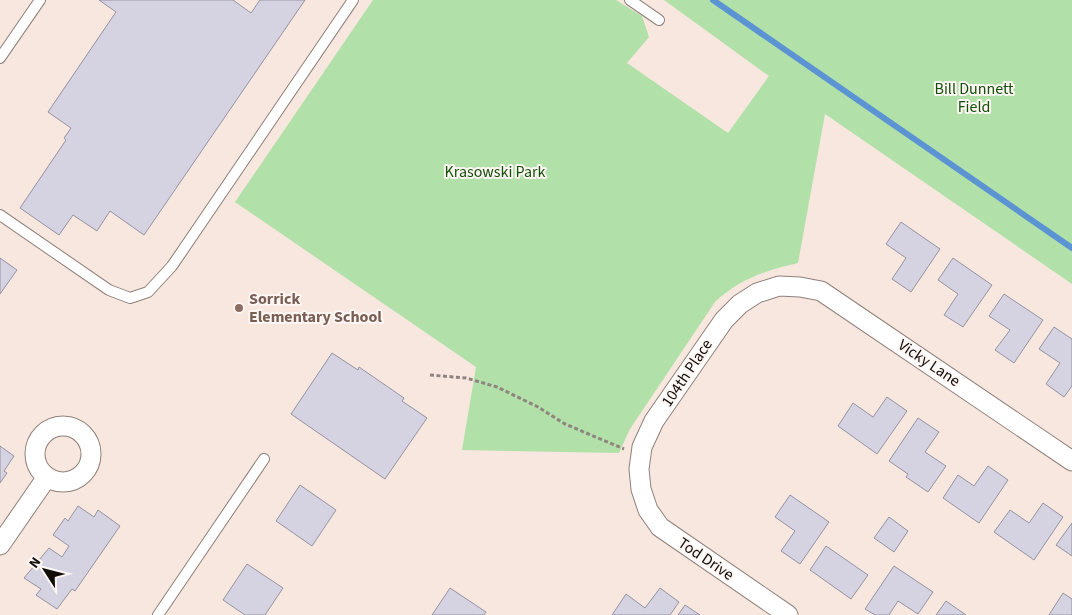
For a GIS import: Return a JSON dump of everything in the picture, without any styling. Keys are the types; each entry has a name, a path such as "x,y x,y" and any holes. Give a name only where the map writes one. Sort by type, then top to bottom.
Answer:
{"street":[{"name":"104th Place","path":"641,489 640,455 642,446 654,421 724,320 740,304 757,293 778,286"},
{"name":"Vicky Lane","path":"778,286 800,287 821,292 839,302 1072,461"},
{"path":"0,545 47,477"},
{"name":"Tod Drive","path":"641,489 648,510 660,527 788,615"}],"lane":[{"path":"0,58 40,0"},
{"path":"0,215 98,283 130,298 148,292 172,266 353,0"},
{"path":"630,0 659,20"},
{"path":"158,615 264,459"}],"path":[{"path":"430,375 466,378 497,386 566,424 640,455"}],"green space":[{"name":"Krasowski Park","path":"373,0 616,0 642,16 649,37 627,63 728,133 769,76 664,0 1072,0 1072,284 825,114 798,263 753,277 733,288 715,302 630,429 619,453 462,450 476,367 235,202"}],"building":[{"path":"99,0 233,0 251,13 260,0 305,0 144,235 110,211 97,231 73,215 59,235 20,208 66,140 64,138 71,128 48,112 116,12"},
{"path":"901,222 940,249 911,292 892,279 906,258 886,244"},
{"path":"0,258 17,270 0,294"},
{"path":"953,258 992,285 963,327 944,315 958,294 938,280"},
{"path":"1004,294 1043,320 1014,363 995,350 1010,330 989,316"},
{"path":"1054,327 1072,339 1072,386 1064,397 1046,384 1060,363 1039,349"},
{"path":"332,353 358,370 359,367 404,398 402,401 427,418 385,479 291,414"},
{"path":"887,397 907,411 877,454 838,426 853,403 873,417"},
{"path":"918,418 939,432 925,452 946,466 928,492 906,477 908,474 889,461"},
{"path":"0,446 14,456 4,471 7,473 0,483"},
{"path":"988,466 1008,480 979,523 943,498 958,475 974,486"},
{"path":"300,485 336,510 312,546 276,521"},
{"path":"790,495 829,522 800,564 781,551 795,531 775,517"},
{"path":"1043,503 1063,517 1034,560 994,532 1010,510 1029,523"},
{"path":"78,506 94,517 98,510 120,526 75,591 72,589 57,609 36,595 41,589 24,578 49,548 62,557 69,546 53,535 65,518 68,521"},
{"path":"889,517 908,531 894,552 874,538"},
{"path":"1072,523 1072,556 1056,545"},
{"path":"826,546 868,575 851,599 810,570"},
{"path":"247,564 283,588 265,615 245,615 223,600"},
{"path":"894,566 933,592 918,614 898,601 889,615 875,615 865,609"},
{"path":"450,588 486,612 484,615 432,615"},
{"path":"660,588 679,602 670,615 612,615 626,594 645,608"},
{"path":"1063,593 1072,599 1072,615 1049,615"},
{"path":"946,601 966,615 936,615"},
{"path":"685,605 700,615 678,615"}],"waterway":[{"path":"713,0 1072,248"}],"place":[{"name":"Sorrick Elementary School","path":"239,308"}],"park label":[{"name":"Bill Dunnett Field","path":"974,98"}]}
